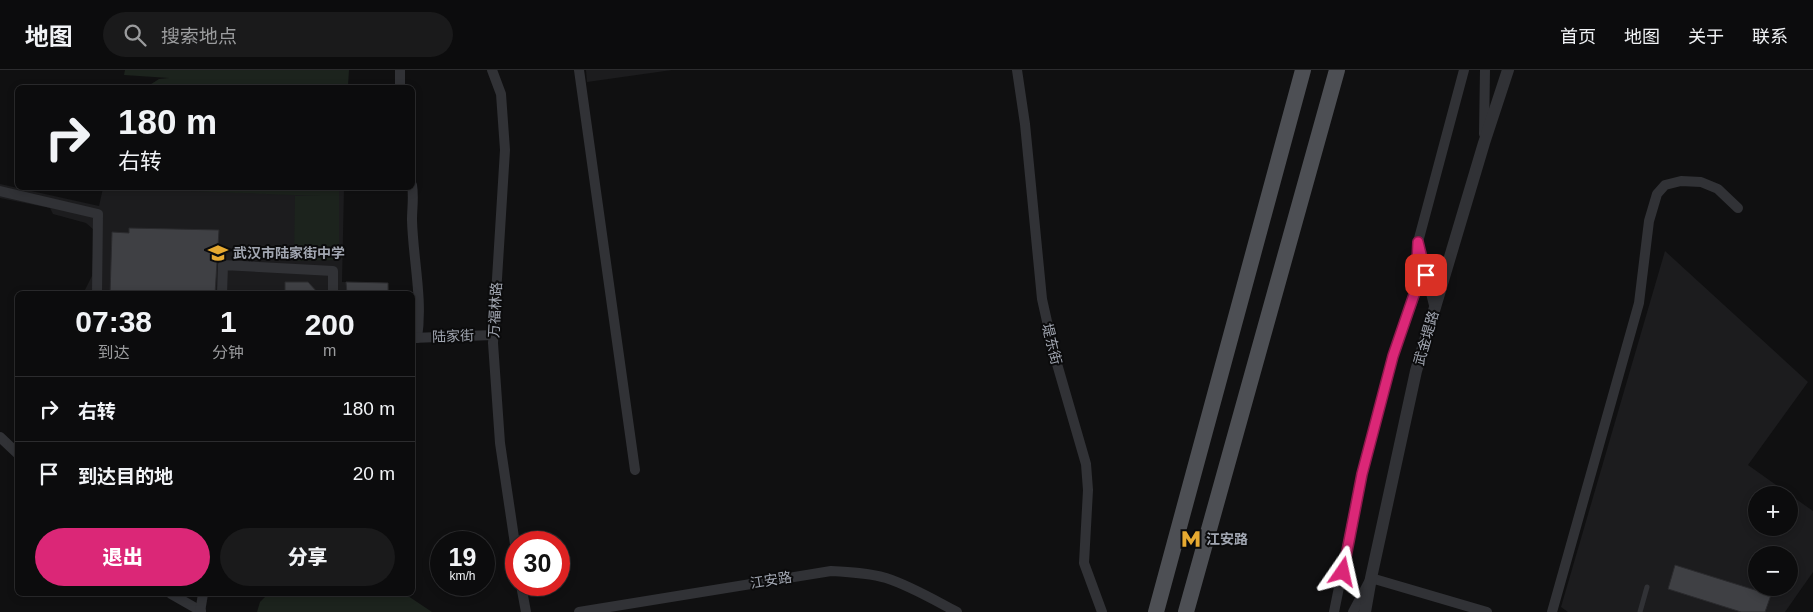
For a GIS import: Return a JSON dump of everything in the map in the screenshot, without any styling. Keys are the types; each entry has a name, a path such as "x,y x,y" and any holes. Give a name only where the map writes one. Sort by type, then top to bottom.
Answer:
{"main road":[{"path":"1156,612 1302,70"},
{"path":"1186,612 1337,70"}],"street":[{"path":"400,70 400,85"},
{"name":"万福林路","path":"492,70 501,94 505,150 493,335 500,443 513,531"},
{"path":"579,70 635,470"},
{"name":"堤东街","path":"1017,70 1025,124 1042,299 1055,357 1086,464 1088,490 1084,563 1102,612"},
{"path":"1334,612 1362,474 1393,356 1416,289 1418,242 1464,70"},
{"path":"1484,142 1485,70"},
{"name":"武金堤路","path":"1365,612 1416,371 1484,142 1508,70"},
{"path":"1552,612 1639,303 1649,221 1656,194 1664,185 1681,182 1701,182 1718,189 1738,208"},
{"path":"413,190 412,218 420,320 415,338"},
{"path":"0,191 98,214 96,291"},
{"path":"1418,242 1435,309"},
{"path":"222,291 223,265 333,271 333,291"},
{"name":"陆家街","path":"415,338 493,335"},
{"path":"0,436 15,451"},
{"name":"江安路","path":"579,612 832,571 885,578 911,587 957,612"},
{"path":"1353,612 1371,578 1487,612"},
{"path":"173,596 201,612 203,596"},
{"path":"524,596 526,612"}],"lane":[{"path":"1640,612 1647,587"}],"shaded area":[{"path":"125,70 349,70 348,85 150,85 159,79 169,78 124,75"},
{"path":"586,70 672,70 587,82"},
{"name":"武汉市陆家街中学","path":"0,184 15,187 15,190 27,190 99,206 103,190 344,190 342,282 388,283 389,291 84,291 92,276 94,230 86,223 53,214 50,208 0,198"},
{"path":"165,190 339,190 339,260 294,261 295,196 320,196"},
{"path":"1665,251 1808,382 1748,465 1778,486 1748,486 1748,536 1798,536 1798,500 1813,511 1813,572 1798,593 1798,546 1748,546 1748,596 1796,596 1785,612 1568,612 1561,607"},
{"path":"266,596 408,596 432,612 257,612 260,602"}],"building":[{"path":"129,228 219,230 215,291 110,291 112,232 129,233"},
{"path":"285,282 308,282 316,291 285,291"},
{"path":"346,282 388,283 388,291 347,291"},
{"path":"1675,565 1748,588 1748,596 1771,596 1765,612 1741,612 1668,589"}],"place":[{"name":"武汉市陆家街中学","path":"218,253"},
{"name":"江安路","path":"1191,539"}],"route":[{"path":"1343,572 1362,474 1393,356 1416,289 1418,242 1426,275"}]}
